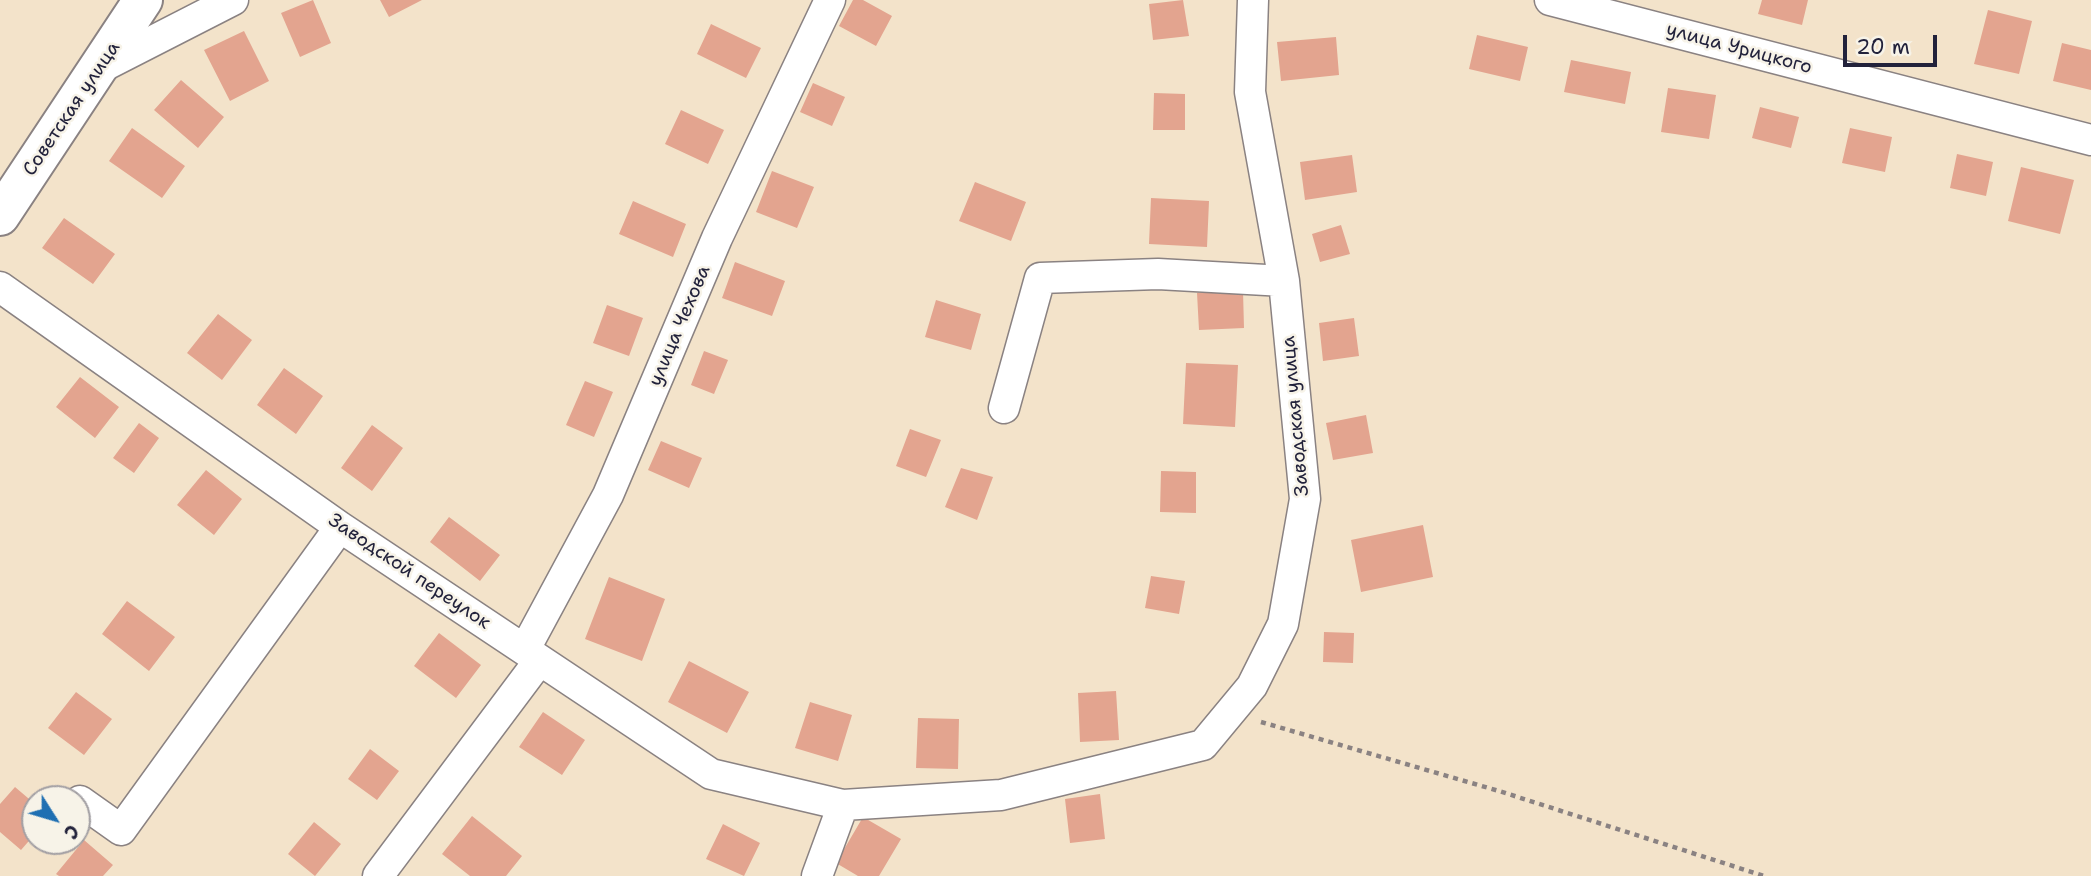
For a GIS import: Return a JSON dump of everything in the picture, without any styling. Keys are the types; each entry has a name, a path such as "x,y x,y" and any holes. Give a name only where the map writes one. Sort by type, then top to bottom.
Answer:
{"main road":[{"name":"Советская улица","path":"0,216 102,67 143,0"}],"street":[{"path":"102,67 233,0"},
{"name":"улица Чехова","path":"378,876 532,655 608,495 717,238 830,0"},
{"name":"Заводская улица","path":"843,805 1001,795 1203,745 1252,686 1283,624 1305,499 1284,281 1251,92 1253,0"},
{"name":"улица Урицкого","path":"1550,0 2091,140"},
{"path":"1004,408 1040,278 1158,274 1284,281"},
{"name":"Заводской переулок","path":"0,287 340,527 711,774 843,805"},
{"path":"91,809 121,830 340,527"},
{"path":"817,876 843,805"}],"path":[{"path":"1230,713 1499,791 1764,876"}],"building":[{"path":"313,0 331,43 300,57 281,13"},
{"path":"380,0 422,0 389,17"},
{"path":"853,0 863,0 892,16 876,46 839,26"},
{"path":"1183,0 1189,36 1153,40 1149,4"},
{"path":"1762,0 1808,0 1802,25 1758,14"},
{"path":"1988,10 2032,21 2019,74 1974,64"},
{"path":"711,24 761,48 746,78 697,54"},
{"path":"244,31 269,81 230,101 204,50"},
{"path":"1477,35 1528,47 1520,81 1469,69"},
{"path":"1336,37 1339,75 1281,81 1277,42"},
{"path":"2062,43 2091,50 2091,90 2053,81"},
{"path":"1571,60 1631,72 1625,104 1564,92"},
{"path":"181,80 224,117 198,148 154,110"},
{"path":"813,83 845,97 832,126 800,112"},
{"path":"1668,88 1716,95 1709,139 1661,132"},
{"path":"1154,93 1185,94 1185,130 1153,130"},
{"path":"1760,107 1799,117 1791,148 1752,138"},
{"path":"681,110 724,130 708,164 665,144"},
{"path":"132,128 185,166 162,198 109,161"},
{"path":"1850,128 1892,137 1885,172 1842,163"},
{"path":"1957,154 1993,162 1986,196 1950,188"},
{"path":"1352,155 1357,192 1305,200 1300,162"},
{"path":"2021,167 2074,180 2060,234 2008,221"},
{"path":"772,171 814,187 797,228 756,212"},
{"path":"975,182 1026,202 1011,241 959,221"},
{"path":"1151,198 1209,201 1207,247 1149,244"},
{"path":"633,201 686,224 673,257 619,234"},
{"path":"64,218 115,254 93,284 42,248"},
{"path":"1341,225 1350,254 1320,262 1312,234"},
{"path":"735,262 785,281 772,316 722,298"},
{"path":"1243,291 1244,328 1199,330 1197,293"},
{"path":"936,300 981,314 971,350 925,337"},
{"path":"607,305 643,318 629,356 593,343"},
{"path":"218,314 252,340 222,380 187,353"},
{"path":"1354,318 1359,356 1323,361 1319,323"},
{"path":"704,351 728,360 714,394 691,385"},
{"path":"1186,363 1238,365 1235,427 1183,424"},
{"path":"284,368 323,396 296,434 257,405"},
{"path":"80,377 119,407 95,438 56,407"},
{"path":"585,381 613,392 594,437 566,425"},
{"path":"1366,415 1373,453 1333,460 1326,423"},
{"path":"139,423 159,438 134,473 113,458"},
{"path":"372,425 403,448 372,491 341,468"},
{"path":"910,429 941,440 926,477 896,466"},
{"path":"661,441 702,458 689,488 648,470"},
{"path":"961,468 993,477 977,520 945,507"},
{"path":"206,470 242,499 214,535 177,505"},
{"path":"1161,471 1196,472 1196,513 1160,512"},
{"path":"449,517 500,555 480,581 430,542"},
{"path":"1423,525 1433,577 1361,592 1351,540"},
{"path":"1151,576 1185,581 1179,614 1145,608"},
{"path":"609,577 665,599 642,661 585,639"},
{"path":"127,601 175,637 149,671 102,634"},
{"path":"1324,632 1354,633 1353,663 1323,662"},
{"path":"439,633 481,665 456,698 414,666"},
{"path":"689,661 749,692 727,733 668,702"},
{"path":"1116,691 1119,740 1080,742 1078,693"},
{"path":"76,692 112,719 84,755 48,728"},
{"path":"810,702 852,715 838,761 795,748"},
{"path":"543,712 585,740 562,775 519,747"},
{"path":"918,718 959,719 958,769 916,768"},
{"path":"370,749 399,771 377,800 348,779"},
{"path":"15,787 21,792 21,850 0,832 0,804"},
{"path":"1100,794 1105,839 1070,843 1065,799"},
{"path":"472,816 522,856 506,876 470,876 442,854"},
{"path":"863,817 901,839 879,876 858,876 836,863"},
{"path":"314,822 341,844 315,876 288,854"},
{"path":"723,824 760,843 744,876 706,859"},
{"path":"91,846 113,865 103,876 56,874 72,855 91,855"}]}
